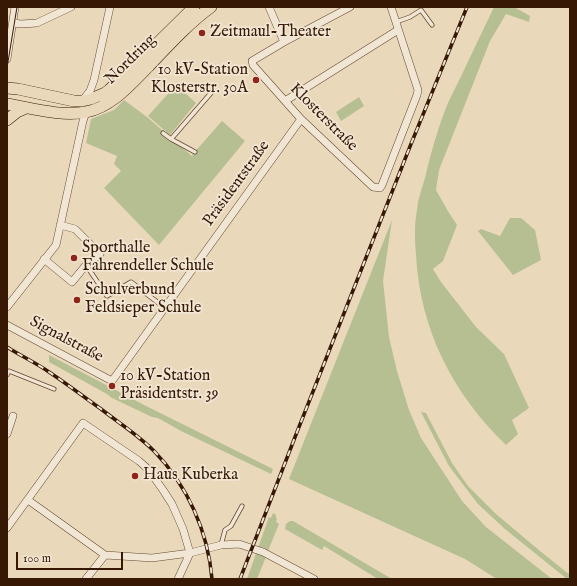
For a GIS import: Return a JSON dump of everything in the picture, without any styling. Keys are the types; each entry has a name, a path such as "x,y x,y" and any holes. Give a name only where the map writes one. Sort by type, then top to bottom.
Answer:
{"main road":[{"path":"191,14 211,7"},
{"name":"Nordring","path":"7,88 72,101 86,100 105,93 191,14"},
{"name":"Nordring","path":"7,104 66,114 86,112 107,104 115,98 191,14"},
{"path":"86,100 86,112"},
{"path":"7,120 17,112 26,108"}],"street":[{"path":"7,59 10,20 15,7"},
{"path":"10,20 20,24 37,24 71,7"},
{"path":"86,100 94,80 110,7"},
{"path":"269,7 284,42 350,7"},
{"path":"285,101 398,30 392,7"},
{"name":"Klosterstraße","path":"284,42 252,61 253,65 301,119 373,188 380,188 418,90 398,30"},
{"path":"94,80 97,89 105,93"},
{"path":"7,307 56,245 86,112"},
{"name":"Präsidentstraße","path":"112,381 301,119"},
{"path":"44,259 72,282 86,265 100,254 75,229 60,224"},
{"name":"Signalstraße","path":"7,324 112,381"},
{"path":"7,434 13,416"},
{"path":"7,528 83,423 139,461 148,469 172,504 183,529 190,553 178,579"},
{"path":"28,500 105,555 152,558 190,553 221,545 238,544 263,552 314,579"},
{"path":"86,579 105,555"}],"lane":[{"path":"396,22 410,17 421,10 432,25"},
{"path":"171,139 211,93"},
{"path":"163,133 195,152"},
{"path":"86,265 107,296 131,282 165,308"},
{"path":"7,375 8,371 54,389"},
{"path":"221,545 225,530 231,526 242,506"}],"green space":[{"path":"494,7 514,7 530,16 529,22 506,14 490,41 439,170 436,190 457,225 443,261 433,269 441,282 476,327 504,354 529,408 512,420 518,434 506,445 470,404 455,382 432,335 424,309 419,283 415,239 415,221 418,202 441,121 448,103"},
{"path":"176,85 196,103 170,135 148,116"},
{"path":"359,97 364,106 341,121 336,112"},
{"path":"124,100 147,117 193,157 192,155 222,121 245,141 159,245 104,188 121,171 114,164 117,156 86,143 91,119 114,110"},
{"path":"510,218 521,218 535,230 541,260 513,275 478,231 481,229 500,236"},
{"path":"392,220 383,281 389,337 397,371 409,410 421,438 462,501 486,527 552,579 497,579 465,559 289,479"},
{"path":"49,355 146,406 273,469 271,474 181,431 158,418 152,417 112,398 49,362"},
{"path":"421,412 426,413 452,463 468,486 496,514 570,575 570,579 567,579 505,529 478,504 449,466"},
{"path":"273,513 276,515 276,522 279,524 268,551 265,548 260,547 258,553 266,557 257,579 247,579 269,517 271,518"},
{"path":"293,521 392,579 378,579 324,546 322,550 285,529 286,524"}],"tram line":[{"path":"7,68 17,7"}],"railway":[{"path":"240,579 411,144 467,7"},
{"path":"7,347 44,369 101,409 142,440 166,464 186,494 201,526 210,561 212,579"}],"place":[{"name":"Zeitmaul-Theater","path":"202,33"},
{"name":"10 kV-Station Klosterstr. 30A","path":"256,80"},
{"name":"Sporthalle Fahrendeller Schule","path":"74,258"},
{"name":"Schulverbund Feldsieper Schule","path":"77,300"},
{"name":"10 kV-Station Präsidentstr. 39","path":"112,386"},
{"name":"Haus Kuberka","path":"135,476"}]}
